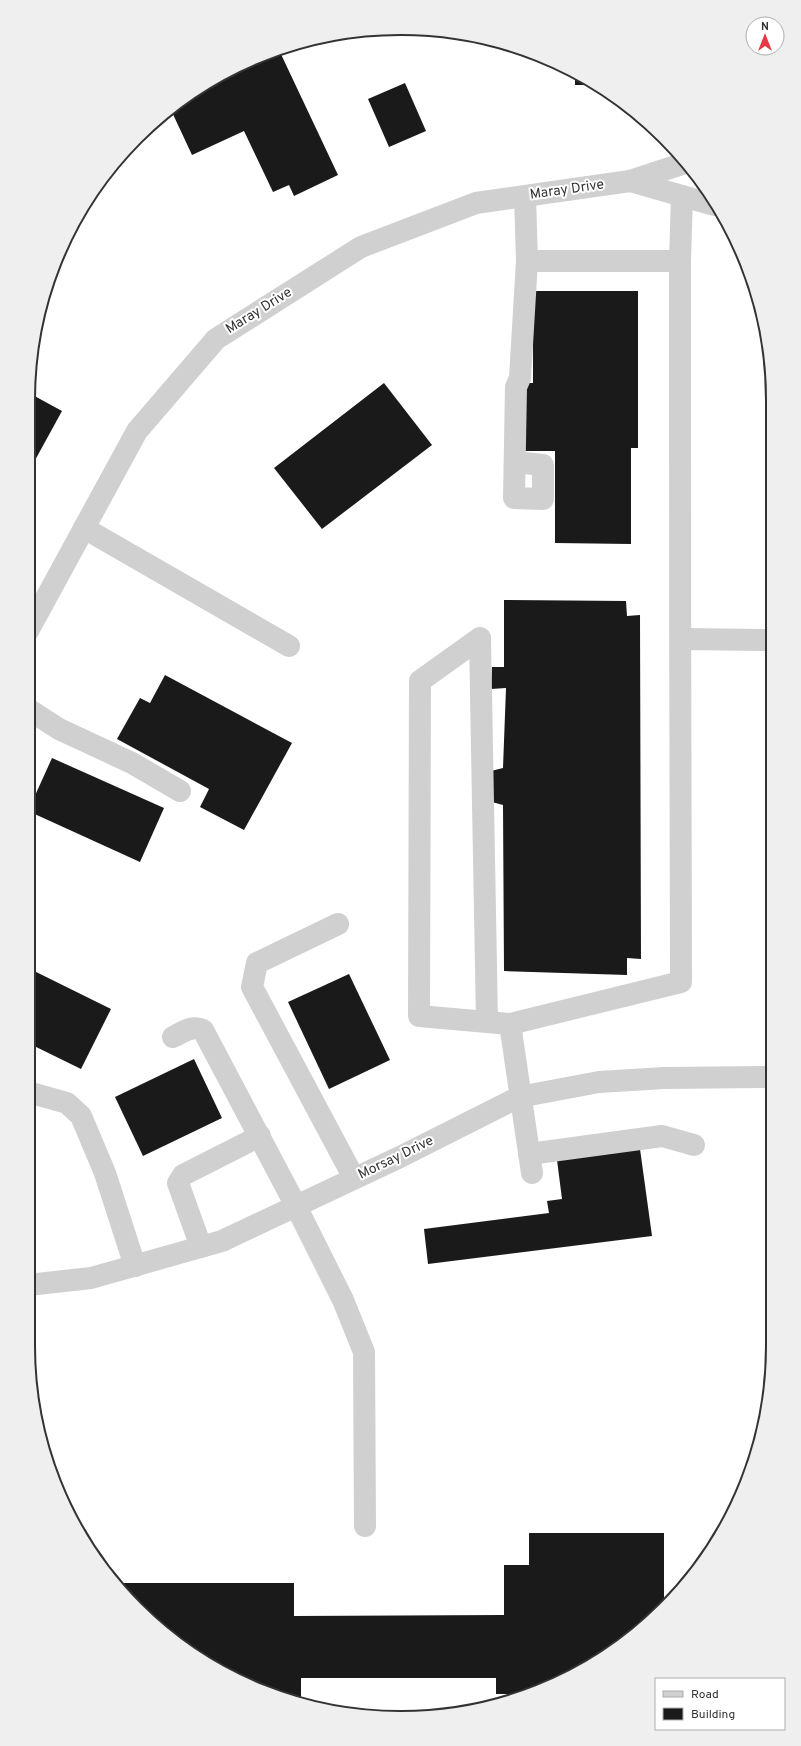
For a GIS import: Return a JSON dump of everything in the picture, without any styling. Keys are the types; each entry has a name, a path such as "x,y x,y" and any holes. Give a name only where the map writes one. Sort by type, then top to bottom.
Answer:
{"street":[{"path":"630,181 679,165"},
{"path":"630,181 708,203"},
{"name":"Maray Drive","path":"35,618 137,431 216,339 361,247 476,203 630,181"},
{"path":"515,462 516,386 520,378 527,262 525,196"},
{"path":"487,1022 480,638 420,681 419,1016 487,1022 510,1024 681,982 681,639 679,506 680,261 682,196"},
{"path":"527,262 680,261"},
{"path":"84,528 289,646"},
{"path":"681,639 766,640"},
{"path":"35,714 59,729 132,763 180,791"},
{"path":"338,924 257,963 252,987 354,1178"},
{"path":"510,1024 519,1097 530,1163 662,1136 694,1145"},
{"path":"173,1037 189,1029 197,1027 203,1030 296,1206 343,1300 364,1352 365,1526"},
{"name":"Morsay Drive","path":"35,1284 91,1278 222,1241 519,1097 599,1082 664,1078 766,1077"},
{"path":"35,1094 67,1103 81,1116 105,1173 134,1266"},
{"path":"201,1247 178,1183 183,1175 260,1136"}],"building":[{"path":"281,55 338,175 294,196 289,185 273,192 244,131 192,155 173,115 197,97 218,84"},
{"path":"575,80 585,85 575,85"},
{"path":"405,83 426,131 389,147 368,99"},
{"path":"533,291 638,291 638,448 631,448 631,544 555,543 555,451 520,451 520,383 533,383"},
{"path":"384,383 432,445 322,529 274,468"},
{"path":"35,396 62,411 35,460"},
{"path":"504,600 626,601 627,616 640,615 641,959 627,958 627,975 504,971 503,805 492,802 491,771 503,768 506,688 491,689 492,667 504,667"},
{"path":"165,675 292,743 244,830 200,807 209,789 117,739 140,698 150,703"},
{"path":"52,758 164,808 140,862 35,814 35,796"},
{"path":"35,971 111,1009 81,1069 35,1046"},
{"path":"349,974 390,1060 329,1089 288,1002"},
{"path":"194,1059 222,1118 143,1156 115,1097"},
{"path":"640,1149 652,1236 428,1264 424,1229 549,1213 547,1201 562,1199 557,1160"},
{"path":"529,1533 664,1533 664,1598 641,1620 604,1649 562,1673 511,1694 496,1694 496,1678 301,1678 301,1697 283,1692 239,1673 197,1649 142,1604 124,1583 294,1583 294,1616 504,1615 504,1565 529,1565"}]}
